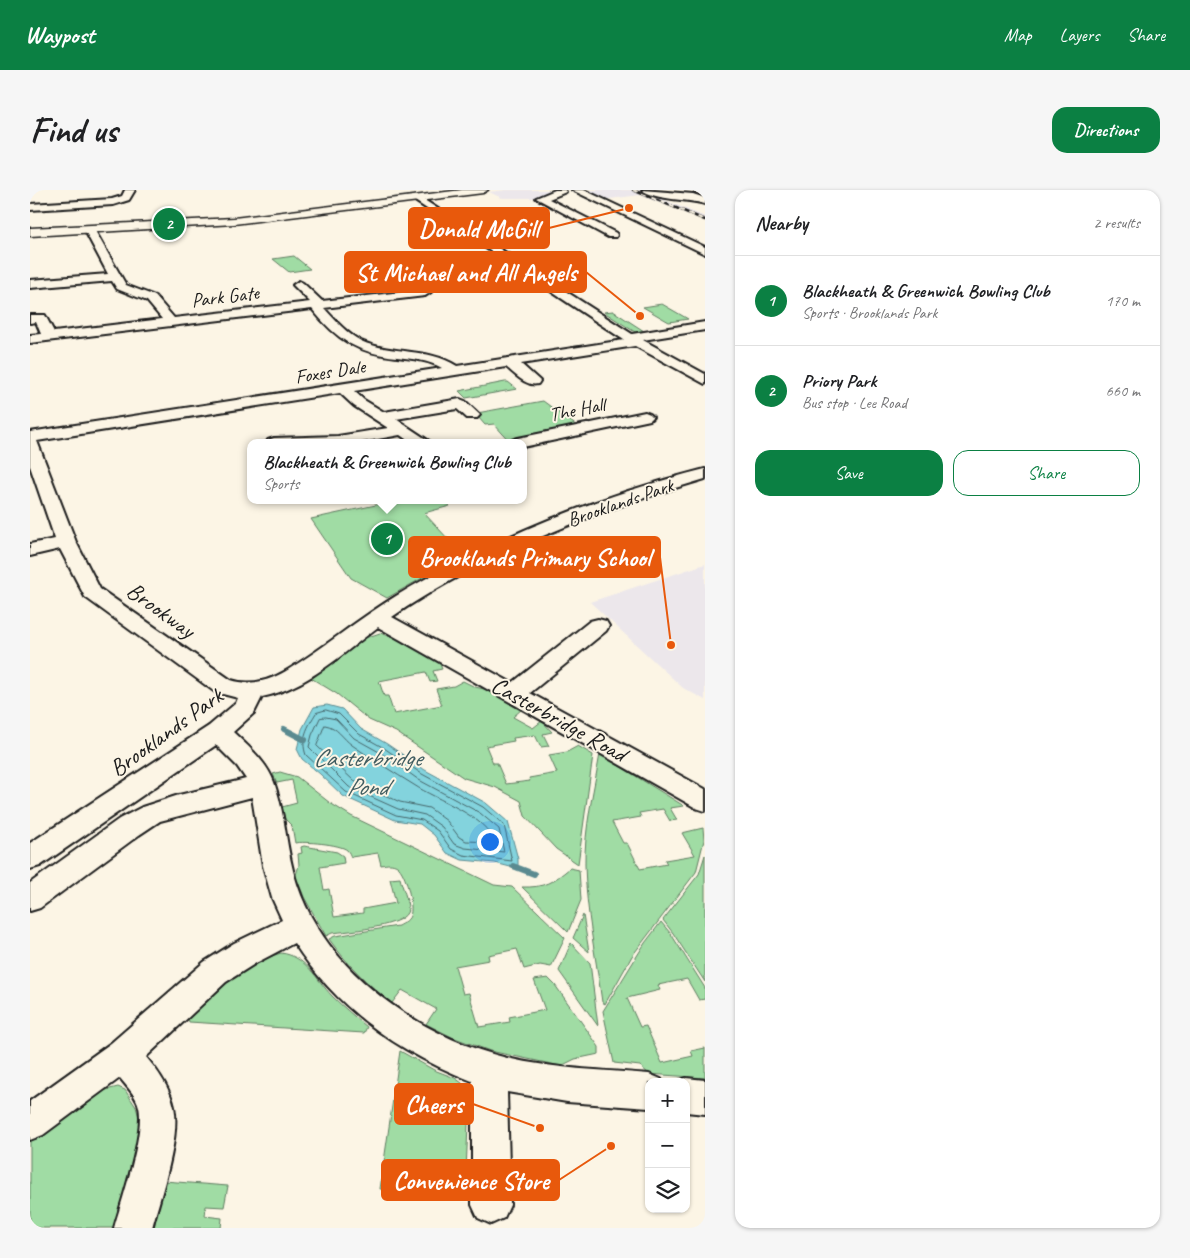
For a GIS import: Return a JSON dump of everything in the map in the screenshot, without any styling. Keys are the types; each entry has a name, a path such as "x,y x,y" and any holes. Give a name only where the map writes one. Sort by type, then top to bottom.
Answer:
{"main road":[{"path":"30,232 234,221 480,190"}],"street":[{"path":"30,207 113,202 126,198 130,190"},
{"path":"473,190 480,190"},
{"path":"560,190 560,192 542,198 612,235"},
{"path":"577,190 705,251"},
{"path":"648,190 667,196 693,196 705,201"},
{"path":"418,199 633,340 705,380"},
{"path":"89,230 121,288 145,294 156,300 172,323"},
{"path":"30,284 114,278"},
{"path":"299,285 305,289 317,304 317,308 346,339 359,345 428,357 445,362 455,371"},
{"name":"Park Gate","path":"30,339 425,292"},
{"path":"30,319 41,318 49,337"},
{"name":"Foxes Dale","path":"30,437 510,363 705,326"},
{"path":"510,363 533,381"},
{"path":"344,389 359,403 418,439"},
{"path":"382,417 460,404 472,415"},
{"name":"The Hall","path":"527,441 644,418"},
{"path":"354,439 404,430"},
{"name":"Brookway","path":"30,443 66,542 92,593 223,686 236,690 252,691"},
{"name":"Brooklands Park","path":"30,858 218,732 246,707 252,691 274,686 300,674 403,600 511,542 563,520 705,474"},
{"path":"30,550 66,542"},
{"name":"Casterbridge Road","path":"377,618 705,802"},
{"path":"514,694 598,626"},
{"path":"218,732 254,769 262,785 279,876 299,926 313,948 336,975 385,1018 429,1045 489,1070 532,1080 645,1091"},
{"path":"30,899 129,827 151,814 179,805 262,785"},
{"path":"30,1122 123,1055 215,972 254,948 299,926"},
{"path":"123,1055 150,1090 157,1107 157,1127 133,1228"},
{"path":"489,1070 490,1205"},
{"path":"690,1095 705,1097"}],"shaded area":[{"path":"555,190 538,198 502,198 489,192"},
{"path":"583,190 641,190 705,217 705,221 640,195 602,200"},
{"path":"705,564 705,700 683,688 590,602"}],"green space":[{"path":"294,256 310,269 289,272 273,259"},
{"path":"662,304 688,319 669,322 643,307"},
{"path":"613,311 644,331 635,332 604,312"},
{"path":"508,382 517,389 466,398 459,391"},
{"path":"543,401 581,429 527,440 507,439 494,424 485,425 477,413"},
{"path":"380,504 448,504 450,506 424,513 463,555 387,598 351,578 311,519"},
{"path":"380,633 396,638 439,662 442,669 433,671 437,681 430,682 426,672 379,681 384,696 388,696 394,714 442,705 436,689 454,686 463,681 475,687 493,691 522,709 513,717 533,728 542,721 552,732 543,734 549,746 541,747 535,735 513,738 514,741 486,746 493,763 497,763 506,784 530,781 529,778 557,773 549,755 567,752 578,746 593,755 578,864 556,849 525,816 521,801 495,787 464,778 396,732 369,720 337,694 311,678 362,639"},
{"path":"600,754 684,806 670,808 677,820 670,821 663,809 639,813 641,817 612,822 623,843 627,843 640,869 667,864 665,860 695,855 682,833 703,828 704,840 696,872 632,956 605,1004 602,1002 592,934 585,865 588,823"},
{"path":"280,772 297,777 330,803 351,816 494,885 512,887 565,938 551,967 540,965 524,969 517,949 488,955 489,960 455,966 463,994 469,993 479,1027 510,1022 509,1017 545,1010 534,980 548,978 599,1047 599,1054 575,1059 561,1066 490,1051 452,1037 426,1024 436,1009 402,990 392,1003 374,988 350,965 329,939 335,936 398,926 407,921 410,916 411,905 403,875 395,865 381,865 378,853 351,857 347,850 337,846 295,843 292,826 285,819 282,807 297,803 292,780 277,783 273,774"},
{"path":"301,847 337,852 343,856 344,863 320,867 324,890 329,889 334,917 363,913 363,909 396,903 390,879 400,878 408,905 405,915 388,924 332,933 326,936 304,897 296,875 299,865 298,854 302,853"},
{"path":"705,855 705,982 663,920 699,874"},
{"path":"570,868 579,870 581,900 568,932 522,887 548,883"},
{"path":"583,915 589,952 573,938"},
{"path":"661,922 671,934 705,988 705,999 699,1000 687,979 658,985 660,990 627,998 640,1027 646,1026 662,1063 693,1056 691,1051 705,1048 705,1078 649,1074 640,1066 614,1063 603,1011 645,943"},
{"path":"571,943 590,963 598,1026 559,971"},
{"path":"281,953 290,955 304,963 332,996 367,1027 364,1033 189,1022 188,1017 231,979 255,964"},
{"path":"400,1051 434,1070 455,1078 467,1090 469,1100 465,1196 380,1189"},
{"path":"118,1087 125,1090 136,1107 142,1127 123,1228 30,1228 30,1142 102,1091"},
{"path":"164,1181 228,1186 224,1207 206,1206 205,1216 222,1218 221,1228 154,1228"}],"water":[{"name":"Casterbridge Pond","path":"327,705 342,709 361,729 425,770 486,803 508,822 518,859 518,869 495,863 462,860 447,853 434,835 420,824 395,820 343,796 302,759 297,749 302,729 314,707"}],"waterway":[{"path":"284,729 305,740"},
{"path":"513,866 534,874"}],"railway":[{"path":"633,190 705,220"}],"place":[{"name":"Donald McGill","path":"629,208"},
{"name":"Priory Park","path":"169,224"},
{"name":"St Michael and All Angels","path":"640,316"},
{"name":"Blackheath & Greenwich Bowling Club","path":"387,539"},
{"name":"Brooklands Primary School","path":"671,645"},
{"name":"Cheers","path":"540,1128"},
{"name":"Convenience Store","path":"611,1146"}]}
